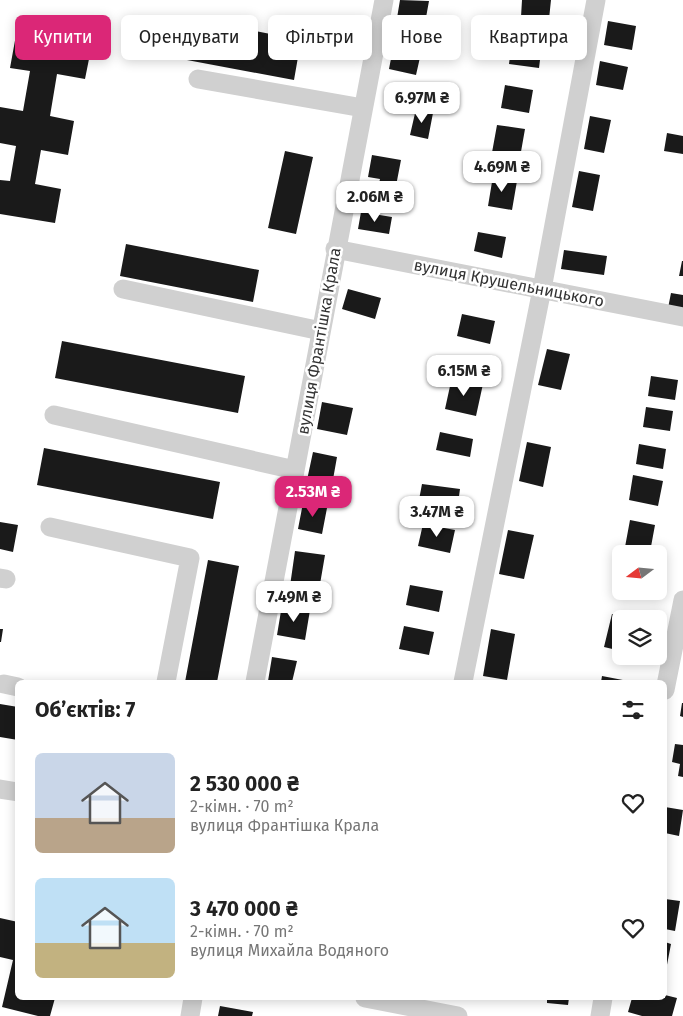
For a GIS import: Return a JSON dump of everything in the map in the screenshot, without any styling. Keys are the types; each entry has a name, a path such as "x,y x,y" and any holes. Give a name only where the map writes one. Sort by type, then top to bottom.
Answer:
{"street":[{"name":"вулиця Франтішка Крала","path":"255,680 322,330 335,249 384,0"},
{"path":"463,680 542,289 596,0"},
{"path":"198,78 363,108"},
{"name":"вулиця Крушельницького","path":"335,249 683,317"},
{"path":"123,289 322,330"},
{"path":"54,415 295,470"},
{"path":"50,527 190,558 166,680"},
{"path":"667,680 683,600"},
{"path":"0,789 15,792"},
{"path":"190,1016 193,1000"},
{"path":"374,1000 458,1016"},
{"path":"600,1016 603,1000"}],"building":[{"path":"400,0 429,1 426,15 398,15"},
{"path":"522,0 551,0 549,15 521,15"},
{"path":"608,21 636,26 632,50 604,45"},
{"path":"258,32 268,34 268,60 298,60 294,80 187,60 258,60"},
{"path":"15,40 15,60 89,60 85,79 57,74 50,116 74,121 68,155 41,150 35,184 61,189 55,223 0,214 0,180 10,181 16,146 0,143 0,107 23,111 30,71 10,68"},
{"path":"391,60 419,60 416,75 389,69"},
{"path":"510,60 540,60 539,68 509,64"},
{"path":"600,61 628,67 623,90 596,85"},
{"path":"505,85 533,90 529,113 501,108"},
{"path":"416,109 433,113 428,139 410,135"},
{"path":"590,116 611,120 604,153 584,149"},
{"path":"497,125 525,129 519,163 491,158"},
{"path":"667,133 683,136 683,154 664,151"},
{"path":"285,151 313,157 296,234 268,228"},
{"path":"372,155 401,160 395,191 378,188 380,179 368,177"},
{"path":"579,171 600,175 593,211 572,207"},
{"path":"493,176 517,181 512,210 488,206"},
{"path":"361,212 392,217 389,234 358,229"},
{"path":"478,232 506,237 502,258 474,251"},
{"path":"126,244 259,270 253,302 120,276"},
{"path":"564,250 607,256 604,275 561,269"},
{"path":"682,261 683,276 679,276"},
{"path":"348,289 381,298 375,319 342,309"},
{"path":"671,293 683,295 683,316 667,313"},
{"path":"462,314 495,321 490,344 457,336"},
{"path":"62,341 245,376 238,413 55,378"},
{"path":"547,349 570,354 561,390 538,385"},
{"path":"651,376 678,380 675,400 648,396"},
{"path":"452,377 483,384 476,416 445,409"},
{"path":"322,402 353,408 347,435 317,429"},
{"path":"646,407 673,411 670,431 643,427"},
{"path":"440,432 473,439 470,457 436,450"},
{"path":"527,442 551,447 543,487 519,481"},
{"path":"639,444 666,449 663,469 636,464"},
{"path":"44,448 220,482 213,519 37,485"},
{"path":"313,452 337,457 332,485 307,480"},
{"path":"633,475 663,481 658,506 629,500"},
{"path":"422,484 460,489 457,511 418,505"},
{"path":"303,503 327,508 322,534 298,529"},
{"path":"630,520 655,525 651,545 625,545"},
{"path":"0,522 18,525 13,552 0,549"},
{"path":"423,524 455,530 450,553 418,546"},
{"path":"508,530 534,535 524,579 499,574"},
{"path":"295,551 325,555 319,590 290,586"},
{"path":"208,560 239,566 217,680 185,680"},
{"path":"410,585 443,591 439,612 406,605"},
{"path":"282,605 310,610 305,640 277,635"},
{"path":"612,614 612,649 604,647"},
{"path":"404,626 434,632 429,655 399,649"},
{"path":"0,629 3,629 1,642 0,642"},
{"path":"491,629 515,634 507,680 483,676"},
{"path":"272,657 297,661 292,680 268,680"},
{"path":"602,676 623,680 601,680"},
{"path":"683,703 683,717 680,716"},
{"path":"0,704 15,706 15,740 0,737"},
{"path":"675,744 683,745 683,777 678,776 680,764 672,762"},
{"path":"667,807 683,810 679,836 667,833"},
{"path":"667,899 680,901 675,931 667,929"},
{"path":"0,918 15,921 15,1000 54,1000 50,1016 38,1016 2,1007 13,960 0,957"},
{"path":"667,943 671,944 667,965"},
{"path":"667,996 677,998 672,1016 642,1016 628,1012 631,1000 667,1000"},
{"path":"547,1000 569,1000 568,1005 547,1003"},
{"path":"220,1006 253,1012 252,1016 218,1016"}]}
